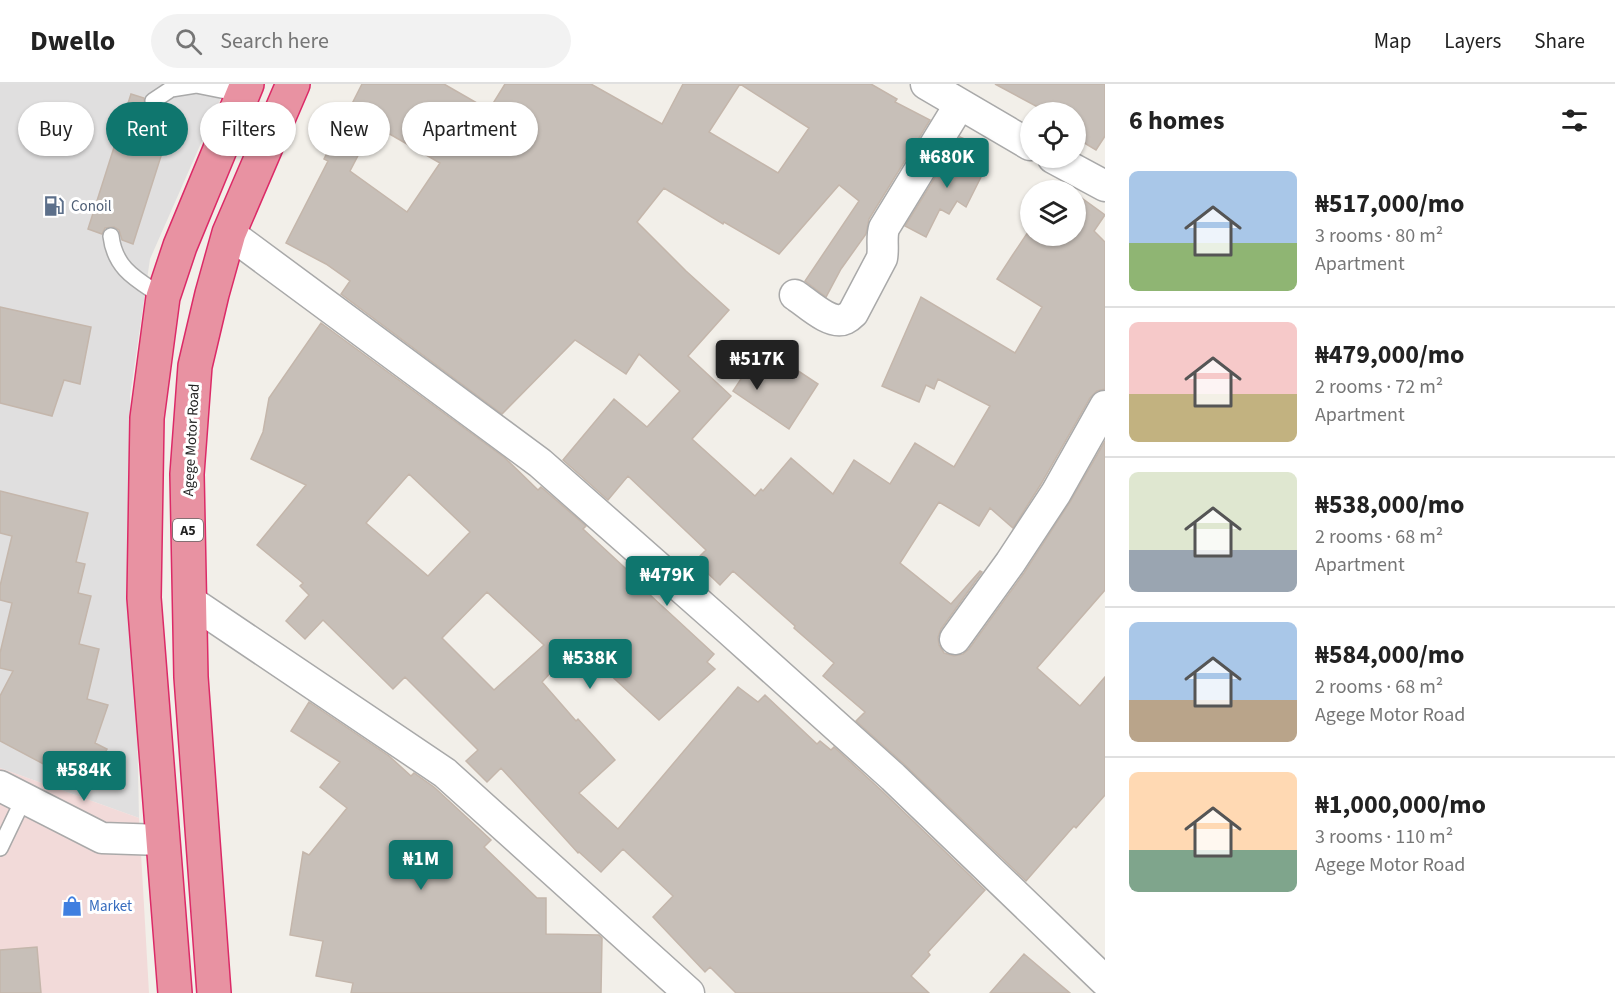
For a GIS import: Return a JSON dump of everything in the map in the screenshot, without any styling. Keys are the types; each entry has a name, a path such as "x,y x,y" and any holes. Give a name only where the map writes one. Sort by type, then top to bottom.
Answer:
{"highway":[{"name":"Agege Motor Road","path":"214,993 191,677 187,474 195,366 229,233 293,84"},
{"path":"175,993 144,598 147,418 163,297 180,246 244,89"}],"street":[{"path":"926,84 1020,139"},
{"path":"795,295 830,319 838,321 853,313 882,258 884,228 960,104"},
{"path":"1072,168 1105,186"},
{"path":"229,233 540,464 727,627 892,777 1105,981"},
{"path":"956,639 1011,563 1056,493 1105,406"},
{"path":"190,601 445,773 689,993"},
{"path":"12,792 102,838 162,840"}],"lane":[{"path":"153,101 164,86 196,85 244,89"},
{"path":"111,236 112,248 128,274 163,297"},
{"path":"0,848 12,792"}],"shaded area":[{"path":"0,84 227,84 219,102 200,102 200,145 150,259 130,396 139,818 0,768"},
{"name":"Market","path":"0,768 139,818 149,993 0,993"}],"building":[{"path":"362,84 444,84 475,102 402,102 402,141 390,134 390,102 353,102"},
{"path":"505,84 591,84 662,124 683,84 740,84 871,84 897,99 895,102 930,120 869,219 866,234 841,269 826,297 805,281 859,201 839,185 779,254 724,222 723,224 664,188 637,222 729,310 688,356 731,396 692,439 755,496 761,489 763,491 791,458 833,494 854,460 890,484 915,443 954,467 990,406 938,379 934,389 926,385 919,402 882,386 921,297 1015,353 1042,307 997,279 1012,256 1020,244 1020,246 1086,246 1086,201 1105,215 1094,231 1105,242 1105,389 1097,391 1090,398 1013,528 990,508 979,526 939,502 900,563 951,604 980,571 982,572 941,629 938,637 939,645 944,653 954,656 963,654 1024,573 1070,502 1105,441 1105,590 1037,668 1080,706 1105,677 1105,795 1076,828 1074,826 1026,881 856,721 865,712 823,676 834,663 794,628 795,626 733,571 720,585 695,561 706,550 628,476 608,500 563,460 614,399 647,427 680,391 639,354 626,374 575,340 502,414 341,294 350,281 326,264 286,243 328,161 324,159 326,156 358,156 350,171 407,212 440,163 428,156 538,156 538,102 494,102","holes":["740,84 809,128 778,173 709,132"]},
{"path":"995,84 1105,84 1105,136 1096,150 1086,144 1086,102 1028,102"},
{"path":"131,94 144,98 144,102 128,102"},
{"path":"960,137 969,141 961,154 986,167 966,207 957,201 949,214 940,209 926,237 905,226"},
{"path":"111,156 161,156 133,244 122,240 119,230 114,227 105,228 102,234 88,229"},
{"path":"0,307 91,327 80,384 64,380 52,416 0,403"},
{"path":"321,323 505,458 538,490 541,487 586,526 583,529 637,579 635,581 714,654 707,662 715,669 659,720 577,644 542,682 576,721 578,719 615,760 579,793 618,829 738,687 758,702 765,695 817,744 820,741 831,750 834,747 985,890 928,952 930,955 911,976 929,993 736,993 710,967 705,972 653,917 673,896 623,849 601,872 578,853 501,768 487,782 466,761 478,750 405,677 393,689 323,620 305,639 286,621 309,595 300,586 303,583 257,545 306,485 251,459 263,432 269,398","holes":["409,474 470,532 428,576 366,523","487,592 544,645 494,690 442,638"]},
{"path":"762,347 818,384 789,429 733,391"},
{"path":"0,491 88,513 76,562 85,564 78,593 91,596 79,644 99,649 87,699 108,705 95,743 107,749 87,787 0,741 0,696 13,671 0,668 0,653 12,603 0,600 0,586 12,536 0,533"},
{"path":"309,702 389,756 411,776 414,773 434,787 491,840 484,847 537,898 546,898 546,934 599,935 602,938 601,993 351,993 353,983 316,976 323,941 290,935 303,852 309,855 347,808 320,787 340,762 291,731"},
{"path":"37,947 41,993 0,993 0,950"},
{"path":"1024,954 1070,993 990,993"}],"place":[{"name":"Conoil","path":"54,206"},
{"name":"Market","path":"72,906"}]}
